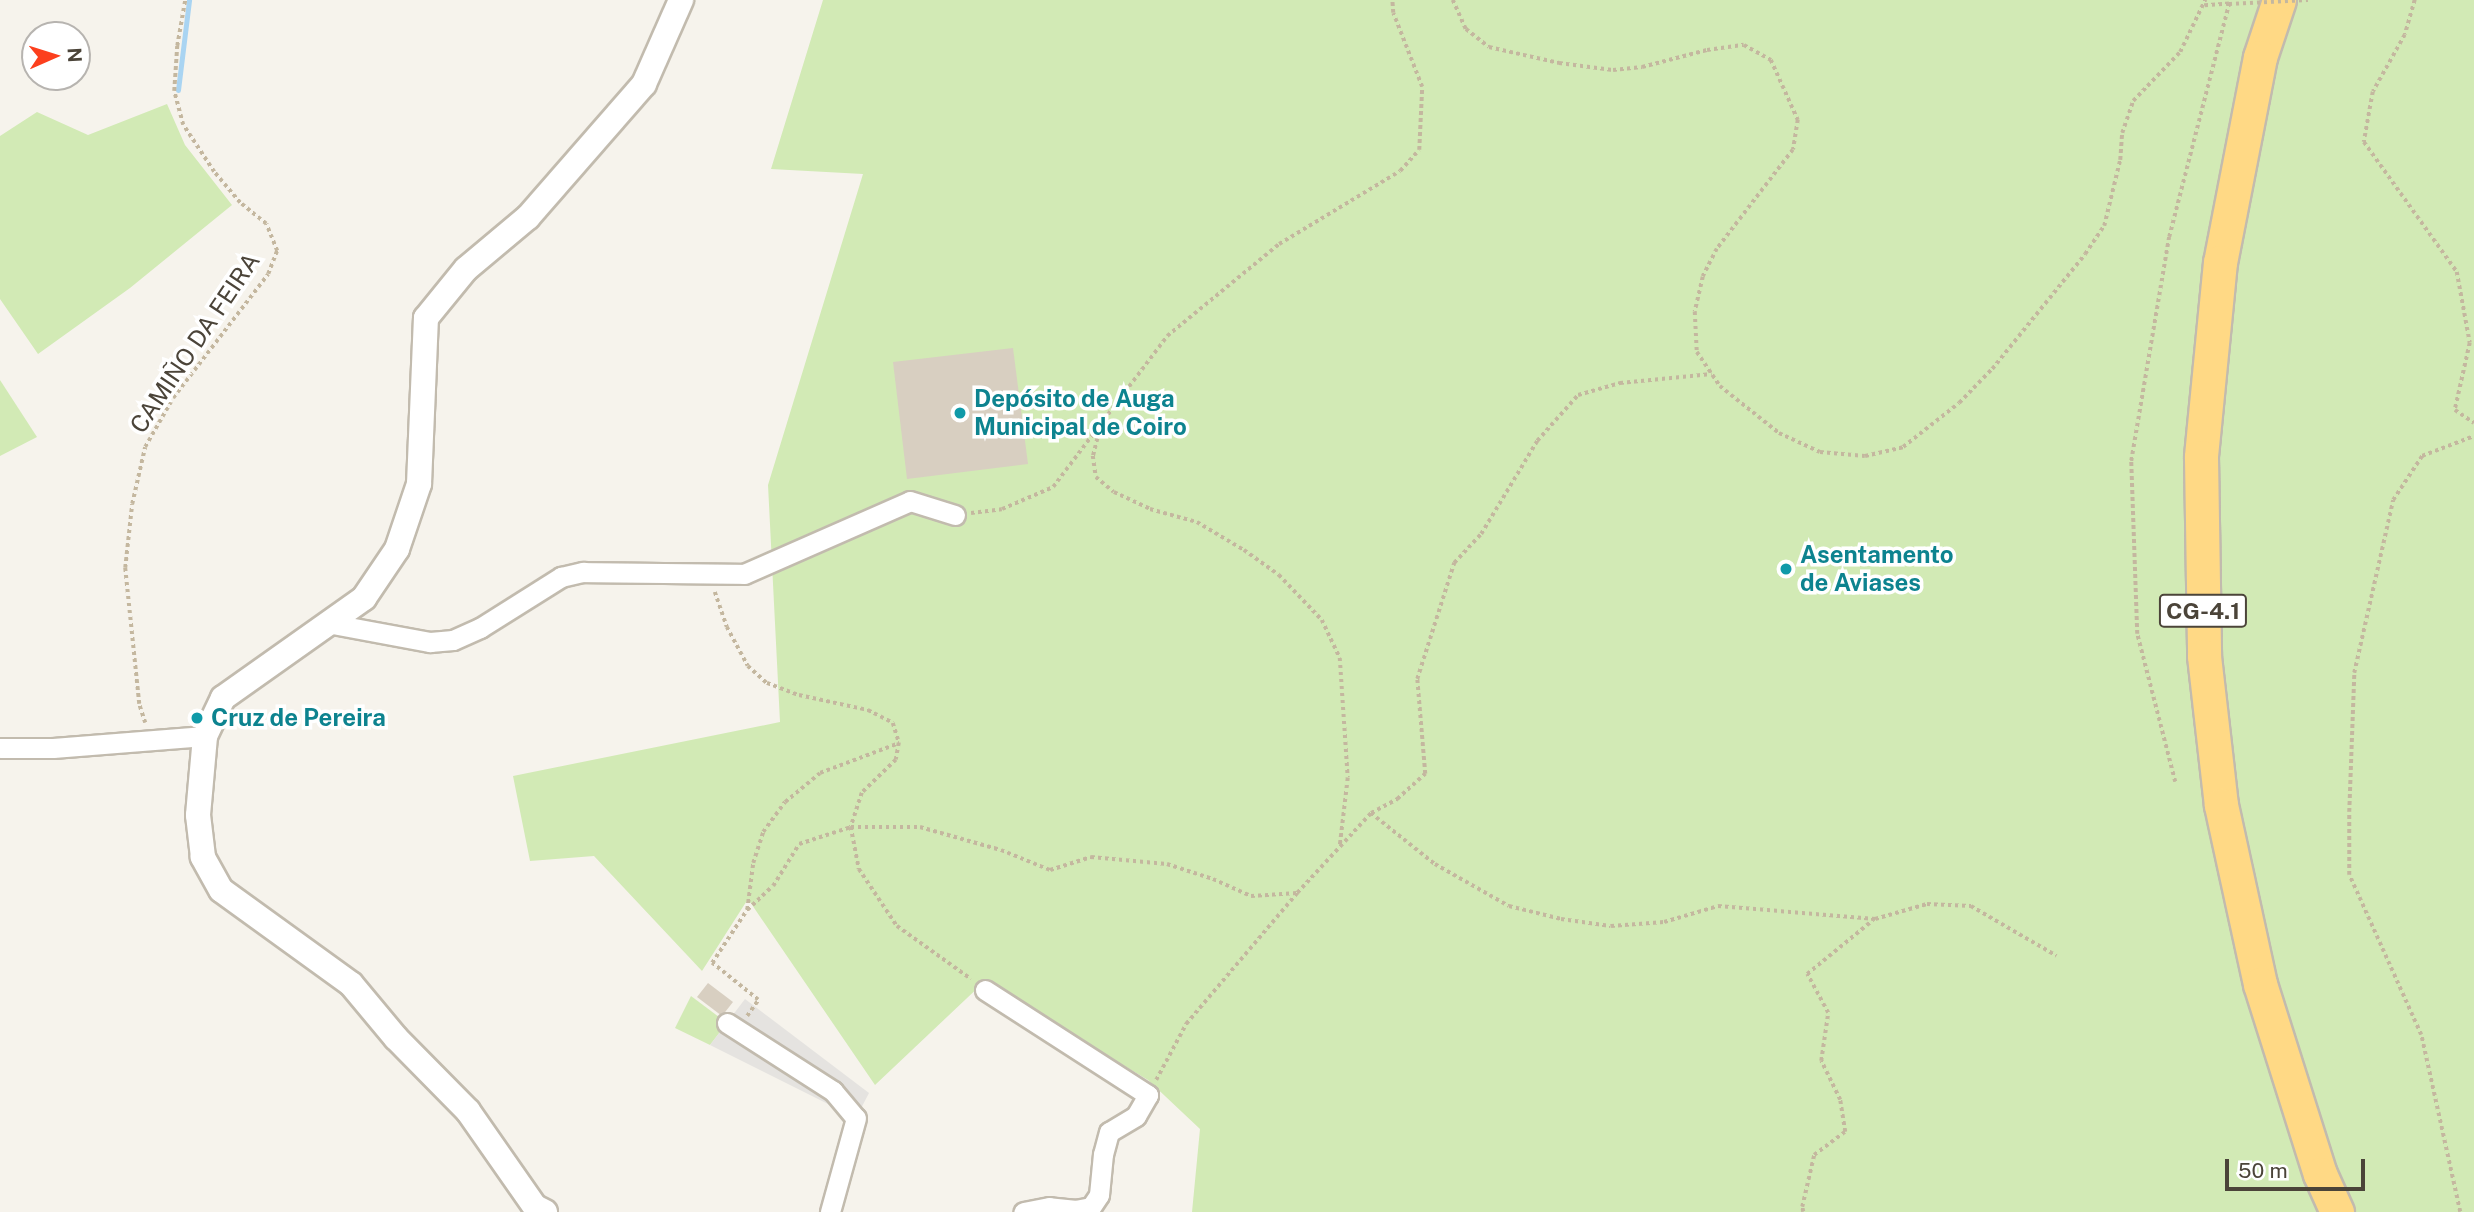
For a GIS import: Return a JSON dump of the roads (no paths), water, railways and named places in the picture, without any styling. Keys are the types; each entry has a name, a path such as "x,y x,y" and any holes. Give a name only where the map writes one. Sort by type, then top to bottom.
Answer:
{"highway":[{"name":"CG-4.1","path":"2278,0 2260,57 2220,262 2201,457 2204,656 2221,805 2260,984 2320,1174 2337,1212"}],"street":[{"path":"545,1212 536,1207 468,1111 397,1038 351,984 221,890 203,858 198,814 205,736 223,698 364,598 397,549 419,484 426,318 466,269 528,217 643,84 681,0"},
{"path":"327,623 430,642 453,640 480,628 561,577 583,572 744,574 910,501 955,514"},
{"path":"0,748 53,748 150,738 205,736"},
{"path":"985,990 1148,1095 1136,1115 1109,1132 1103,1154 1099,1195 1091,1207 1076,1210 1049,1207 1023,1212"},
{"path":"732,1026 833,1091 856,1118 830,1212"}],"waterway":[{"path":"178,90 189,0"}],"place":[{"name":"Depósito de Auga Municipal de Coiro","path":"960,413"},
{"name":"Asentamento de Aviases","path":"1786,569"},
{"name":"Cruz de Pereira","path":"197,718"}]}
